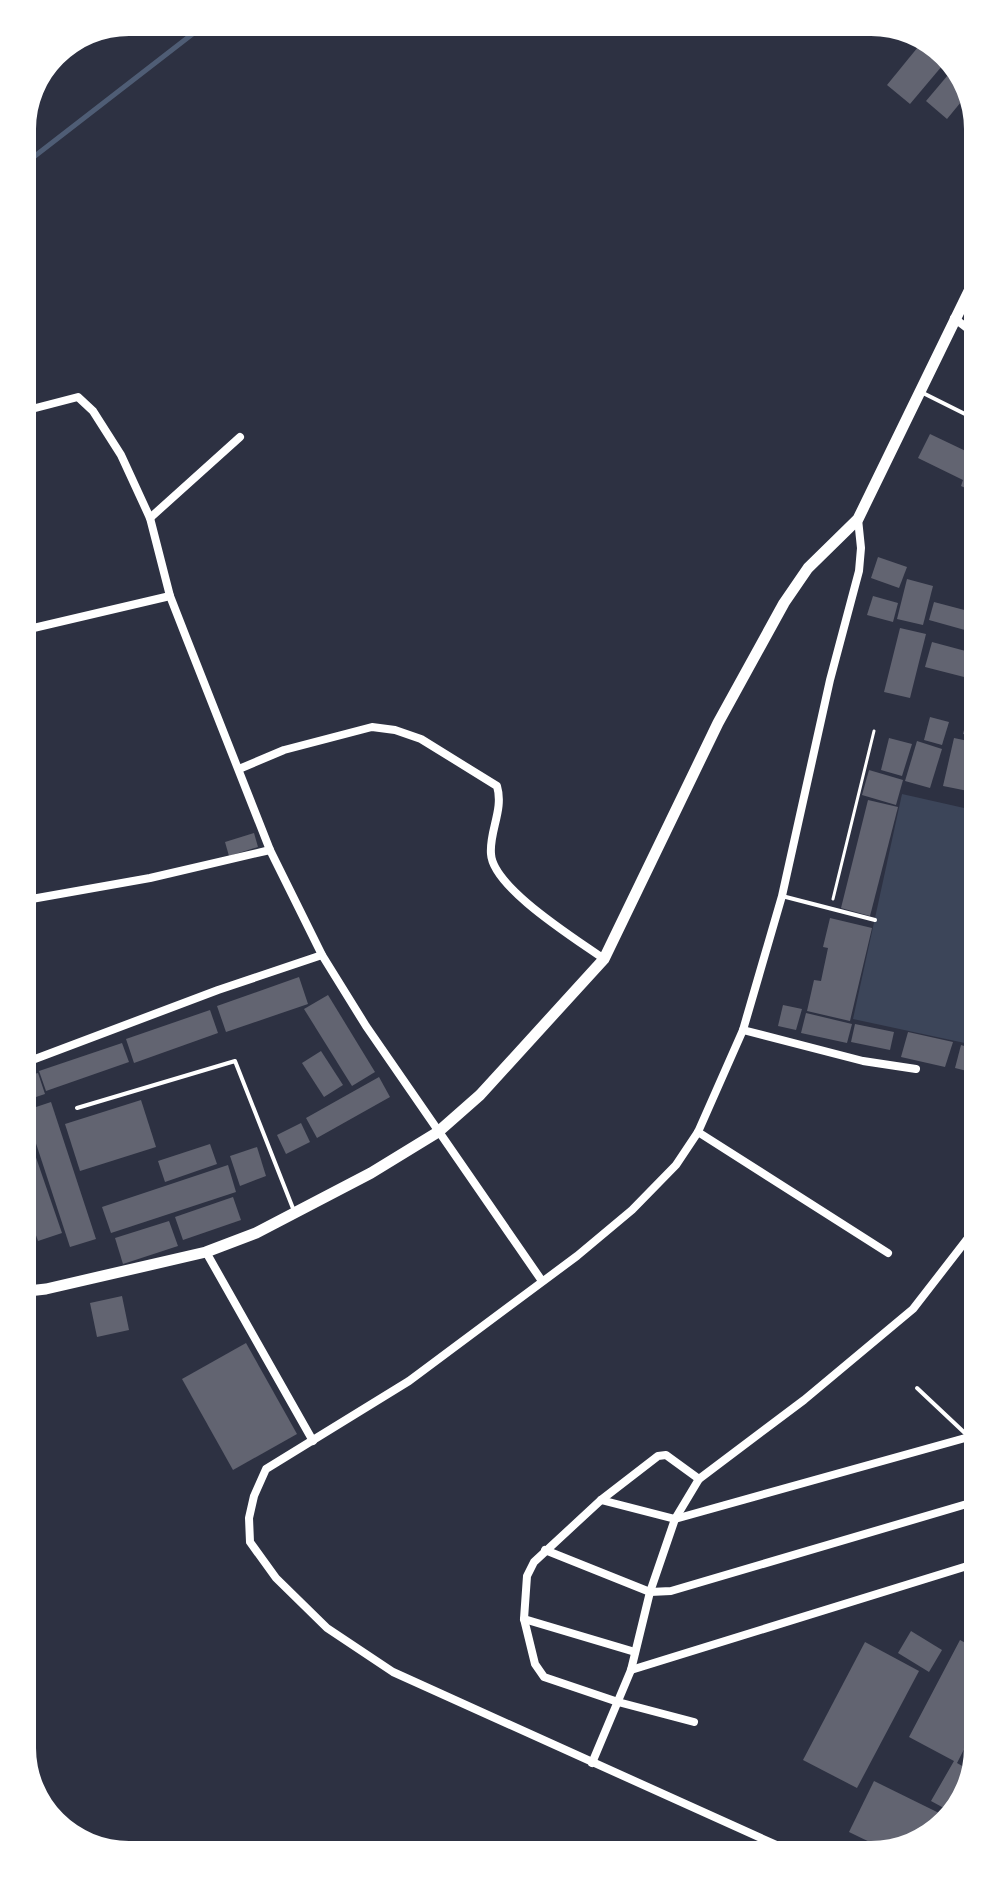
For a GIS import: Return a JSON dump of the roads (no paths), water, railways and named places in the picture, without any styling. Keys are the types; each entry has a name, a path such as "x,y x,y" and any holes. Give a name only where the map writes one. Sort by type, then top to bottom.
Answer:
{"street":[{"path":"36,1290 206,1252 256,1233 371,1173 438,1132 480,1095 604,959 718,723 784,603 808,568 858,519 964,300"},
{"path":"954,318 964,326"},
{"path":"36,408 78,397 84,401 121,455 150,518 170,596 270,850 322,955 438,1132 542,1281"},
{"path":"150,518 240,437"},
{"path":"767,1841 393,1672 327,1628 276,1578 250,1542 249,1518 254,1496 266,1469 409,1381 577,1256 632,1210 676,1165 698,1132 743,1030 782,896 830,680 859,571 861,548 858,519"},
{"path":"36,627 170,596"},
{"path":"239,769 284,750 372,727 395,730 421,739 497,786 500,797 490,855 505,885 604,959"},
{"path":"36,898 150,878 270,850"},
{"path":"36,1059 218,990 322,955"},
{"path":"743,1030 863,1061 916,1069"},
{"path":"698,1132 888,1253"},
{"path":"592,1763 631,1670 650,1592 675,1519 699,1479 804,1400 913,1309 964,1243"},
{"path":"206,1252 313,1441"},
{"path":"601,1500 675,1519 964,1439"},
{"path":"694,1722 618,1702 544,1677 535,1664 524,1619 527,1576 545,1550 601,1500 658,1456 666,1455 699,1479"},
{"path":"545,1550 650,1592 671,1591 964,1505"},
{"path":"631,1670 964,1567"},
{"path":"524,1619 635,1652"}],"lane":[{"path":"919,391 964,414"},
{"path":"782,896 875,920"},
{"path":"77,1108 235,1061 295,1213"},
{"path":"917,1388 964,1428"}],"waterway":[{"path":"36,155 190,36"}]}
